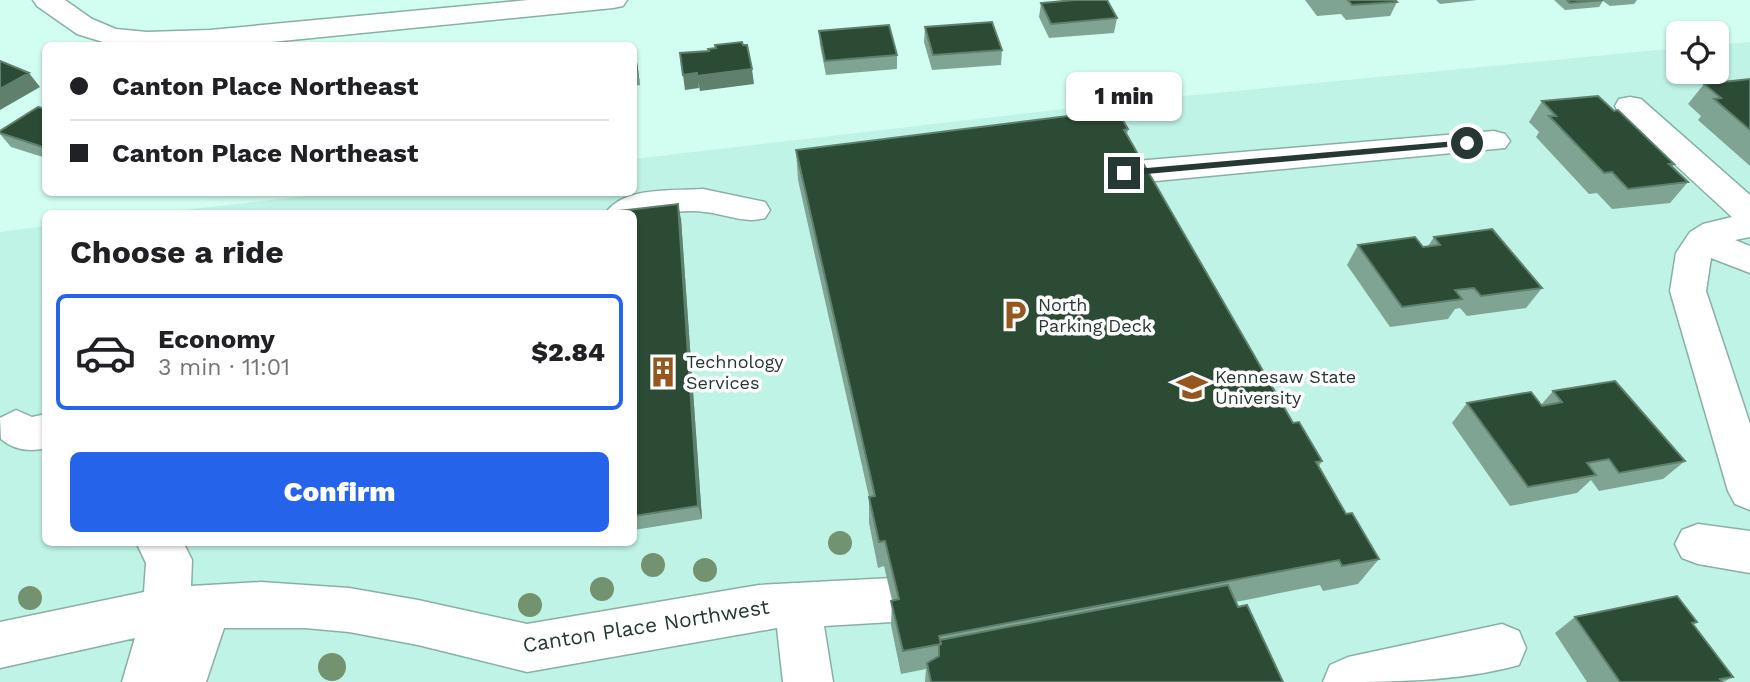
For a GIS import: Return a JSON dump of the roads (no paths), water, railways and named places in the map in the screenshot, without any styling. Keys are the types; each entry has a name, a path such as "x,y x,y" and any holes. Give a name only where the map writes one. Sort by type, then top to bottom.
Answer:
{"street":[{"path":"47,0 85,26 102,33 122,39 151,41 210,39 613,0"},
{"path":"1630,106 1750,214"},
{"path":"1124,173 1231,172 1494,141"},
{"path":"631,210 642,205 703,200 753,210"},
{"path":"1750,225 1715,233 1702,241 1694,253 1688,291 1750,491"},
{"path":"1702,241 1750,260"},
{"path":"1698,544 1750,552"},
{"path":"160,546 169,561 187,610 181,682"},
{"name":"Canton Place Northwest","path":"0,645 56,631 187,610 275,603 350,610 457,631 508,647 527,648 746,609 797,603 892,600"},
{"path":"797,603 808,682"},
{"path":"147,682 187,610"},
{"path":"1348,682 1402,676 1502,648"}],"place":[{"name":"North Parking Deck","path":"1015,315"},
{"name":"Technology Services","path":"663,372"},
{"name":"Kennesaw State University","path":"1192,387"}]}
